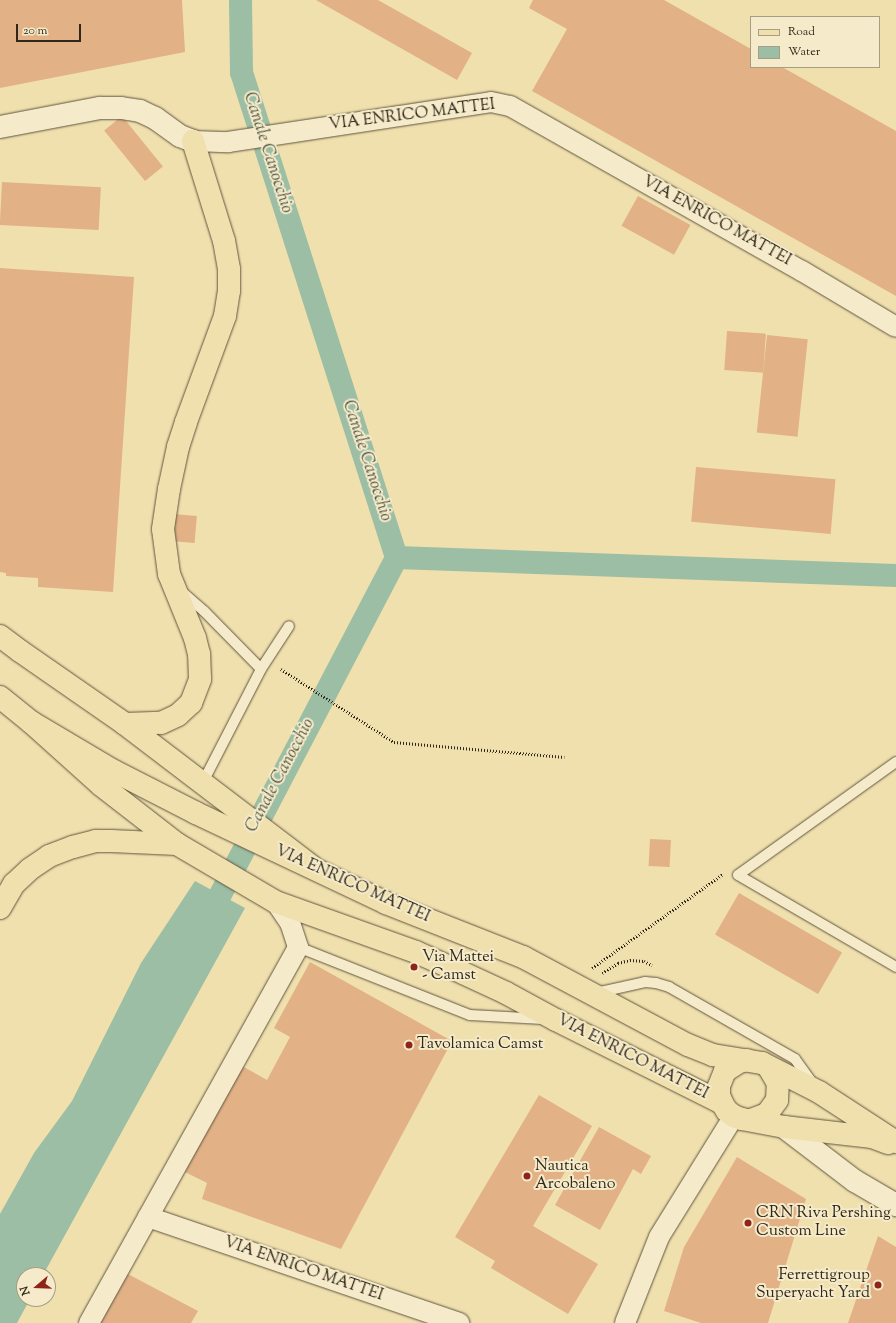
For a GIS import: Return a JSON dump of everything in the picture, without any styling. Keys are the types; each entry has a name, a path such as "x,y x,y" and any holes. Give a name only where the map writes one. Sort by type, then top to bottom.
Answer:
{"main road":[{"path":"125,724 169,721 186,709 198,687 200,666 197,646 188,619 172,584 164,550 163,529 171,478 186,422 225,316 229,291 229,269 224,242 193,141"},
{"path":"0,636 125,724 314,868"},
{"name":"VIA ENRICO MATTEI","path":"0,697 31,722 101,785 177,844 276,902 416,952 506,993 736,1113 784,1127 872,1137 896,1145"},
{"name":"VIA ENRICO MATTEI","path":"31,722 114,771 196,813 386,903 523,957 688,1045 713,1055 762,1063 769,1068 819,1092 896,1142"},
{"path":"0,908 14,884 30,869 49,856 72,847 96,841 177,844"},
{"name":"VIA ENRICO MATTEI","path":"736,1113 719,1095 721,1078 732,1066 746,1060"},
{"path":"736,1113 767,1114 773,1108 777,1100 778,1083 769,1068"}],"street":[{"name":"VIA ENRICO MATTEI","path":"0,128 100,108 121,108 140,111 180,136 193,141 228,142 491,102 510,106 802,270 896,327"},
{"name":"VIA ENRICO MATTEI","path":"276,902 290,923 298,947"},
{"path":"89,1323 298,947"},
{"path":"625,1323 659,1237 736,1113"},
{"name":"VIA ENRICO MATTEI","path":"784,1127 855,1181 896,1205"},
{"name":"VIA ENRICO MATTEI","path":"148,1217 459,1323"}],"lane":[{"path":"172,584 204,611 261,669"},
{"path":"206,786 261,669 289,626"},
{"path":"896,762 738,875 896,967"},
{"path":"298,947 470,1015 556,1020"},
{"name":"VIA ENRICO MATTEI","path":"593,994 645,982 656,983 669,987 795,1059 819,1092"}],"path":[{"path":"288,673 394,742 564,757"}],"water":[{"path":"195,881 245,908 47,1267 16,1267 16,1307 26,1307 17,1323 0,1323 0,1214 34,1153 72,1101 141,963"}],"building":[{"path":"0,0 182,0 185,52 0,88"},
{"path":"316,0 378,0 472,53 457,80"},
{"path":"533,0 664,0 750,48 750,68 784,68 896,131 896,296 532,91 567,29 529,8"},
{"path":"122,116 163,167 145,181 104,130"},
{"path":"2,182 101,187 99,230 0,225"},
{"path":"638,196 690,225 674,255 622,226"},
{"path":"0,268 134,277 113,592 38,587 38,578 6,576 6,573 0,572"},
{"path":"727,331 766,334 763,373 724,370"},
{"path":"767,335 808,339 798,437 757,432"},
{"path":"696,467 835,479 831,534 691,522"},
{"path":"173,514 197,516 195,543 171,541"},
{"path":"650,839 671,840 670,867 649,866"},
{"path":"739,893 842,952 818,994 715,935"},
{"path":"310,962 452,1041 341,1249 202,1199 207,1183 183,1171 242,1066 267,1080 290,1037 274,1028"},
{"name":"Nautica Arcobaleno","path":"539,1095 592,1126 533,1226 598,1264 568,1314 491,1268 495,1261 455,1237"},
{"path":"599,1127 651,1156 641,1174 633,1169 600,1230 555,1205"},
{"name":"CRN Riva Pershing Custom Line","path":"737,1157 806,1199 768,1323 701,1323 664,1311 684,1247"},
{"name":"Ferrettigroup Superyacht Yard","path":"878,1236 896,1247 896,1323 848,1323"},
{"path":"126,1273 198,1311 191,1323 100,1323"}],"waterway":[{"name":"Canale Canocchio","path":"220,894 396,557 241,72 240,0"},
{"path":"396,557 896,575"}],"place":[{"name":"Via Mattei - Camst","path":"414,967"},
{"name":"Tavolamica Camst","path":"409,1045"},
{"name":"Nautica Arcobaleno","path":"527,1176"},
{"name":"CRN Riva Pershing Custom Line","path":"748,1223"},
{"name":"Ferrettigroup Superyacht Yard","path":"878,1285"}]}
